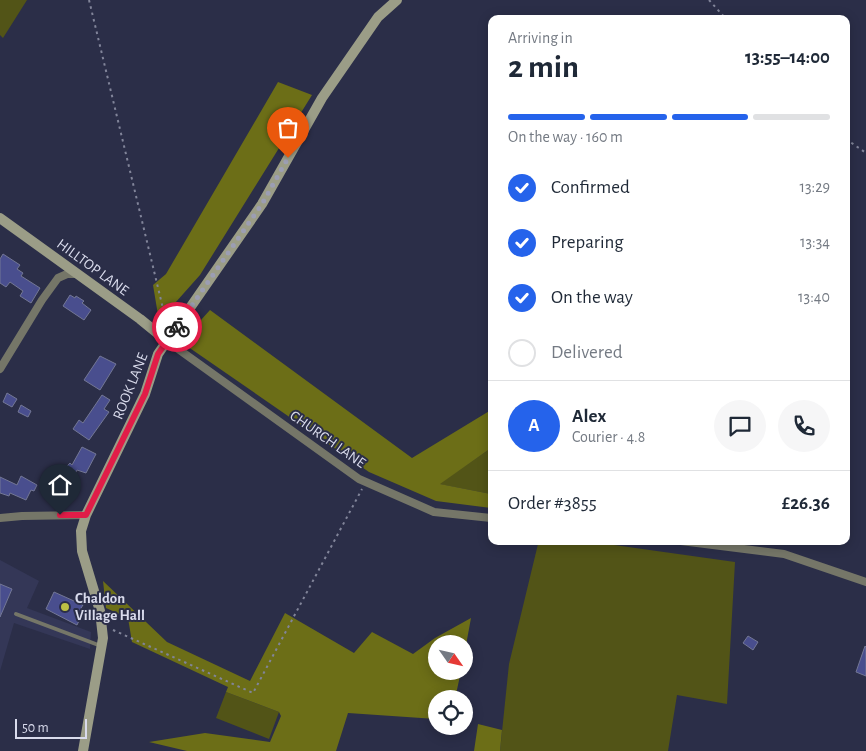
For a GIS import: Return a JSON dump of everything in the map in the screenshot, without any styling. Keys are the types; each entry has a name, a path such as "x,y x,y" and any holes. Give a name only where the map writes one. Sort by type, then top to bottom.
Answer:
{"main road":[{"name":"ROOK LANE","path":"83,751 103,638 100,611 82,551 81,531 86,515 145,394 164,338 262,204 322,98 378,16 397,0"},
{"name":"HILLTOP LANE","path":"0,218 164,338"}],"street":[{"path":"0,369 42,300 58,278 67,274 76,274"},
{"name":"CHURCH LANE","path":"164,338 360,479 434,512 488,518"},
{"path":"0,518 86,515"},
{"path":"713,545 784,554 866,582"}],"lane":[{"path":"16,614 102,646"}],"path":[{"path":"89,0 166,321 164,338"},
{"path":"709,0 722,15"},
{"path":"850,143 866,153"},
{"path":"101,625 253,693 366,482"}],"shaded area":[{"path":"0,0 27,0 3,38 0,35"},
{"path":"278,82 312,95 200,275 159,321 153,285 166,274"},
{"path":"210,310 412,458 488,412 488,450 440,484 488,493 488,508 436,501 369,472 181,342"},
{"path":"488,450 488,493 439,484"},
{"path":"538,545 614,545 735,562 727,704 677,695 668,751 500,751 509,664"},
{"path":"0,560 39,581 27,608 91,632 90,649 14,623 0,671"},
{"path":"103,581 167,642 250,681 285,613 354,653 372,632 413,654 428,643 428,680 459,680 457,690 428,690 428,718 348,713 336,751 187,751 149,742 205,733 270,742 281,716 279,712 226,692 228,687 132,642 128,618 106,608"},
{"path":"471,618 468,635 440,635"},
{"path":"226,692 279,712 269,739 216,718"},
{"path":"478,724 502,730 500,751 474,751"}],"building":[{"path":"3,254 20,265 17,269 23,273 21,276 40,288 31,303 20,296 23,291 10,282 6,287 0,283 0,259"},
{"path":"70,295 84,301 82,303 91,310 84,320 63,306"},
{"path":"100,356 116,364 100,390 84,380"},
{"path":"7,393 17,399 12,407 3,402"},
{"path":"102,395 110,400 104,409 109,412 89,440 73,429 79,420 83,423"},
{"path":"21,405 31,411 28,417 18,412"},
{"path":"82,447 96,454 86,473 77,470 59,504 50,498 52,491 67,466 70,463 72,465"},
{"path":"21,476 37,485 34,491 31,490 26,500 10,493 9,496 0,493 0,477 17,485"},
{"path":"0,584 12,589 0,617"},
{"name":"Chaldon Village Hall","path":"54,592 83,605 81,608 84,610 77,625 46,609"},
{"path":"748,636 758,642 753,650 743,643"},
{"path":"866,647 866,676 856,672"}],"way so far":[{"path":"177,327 262,204 288,158"}],"place":[{"name":"Chaldon Village Hall","path":"65,607"}],"route":[{"path":"60,515 86,515 145,394 158,354 177,327"}]}
